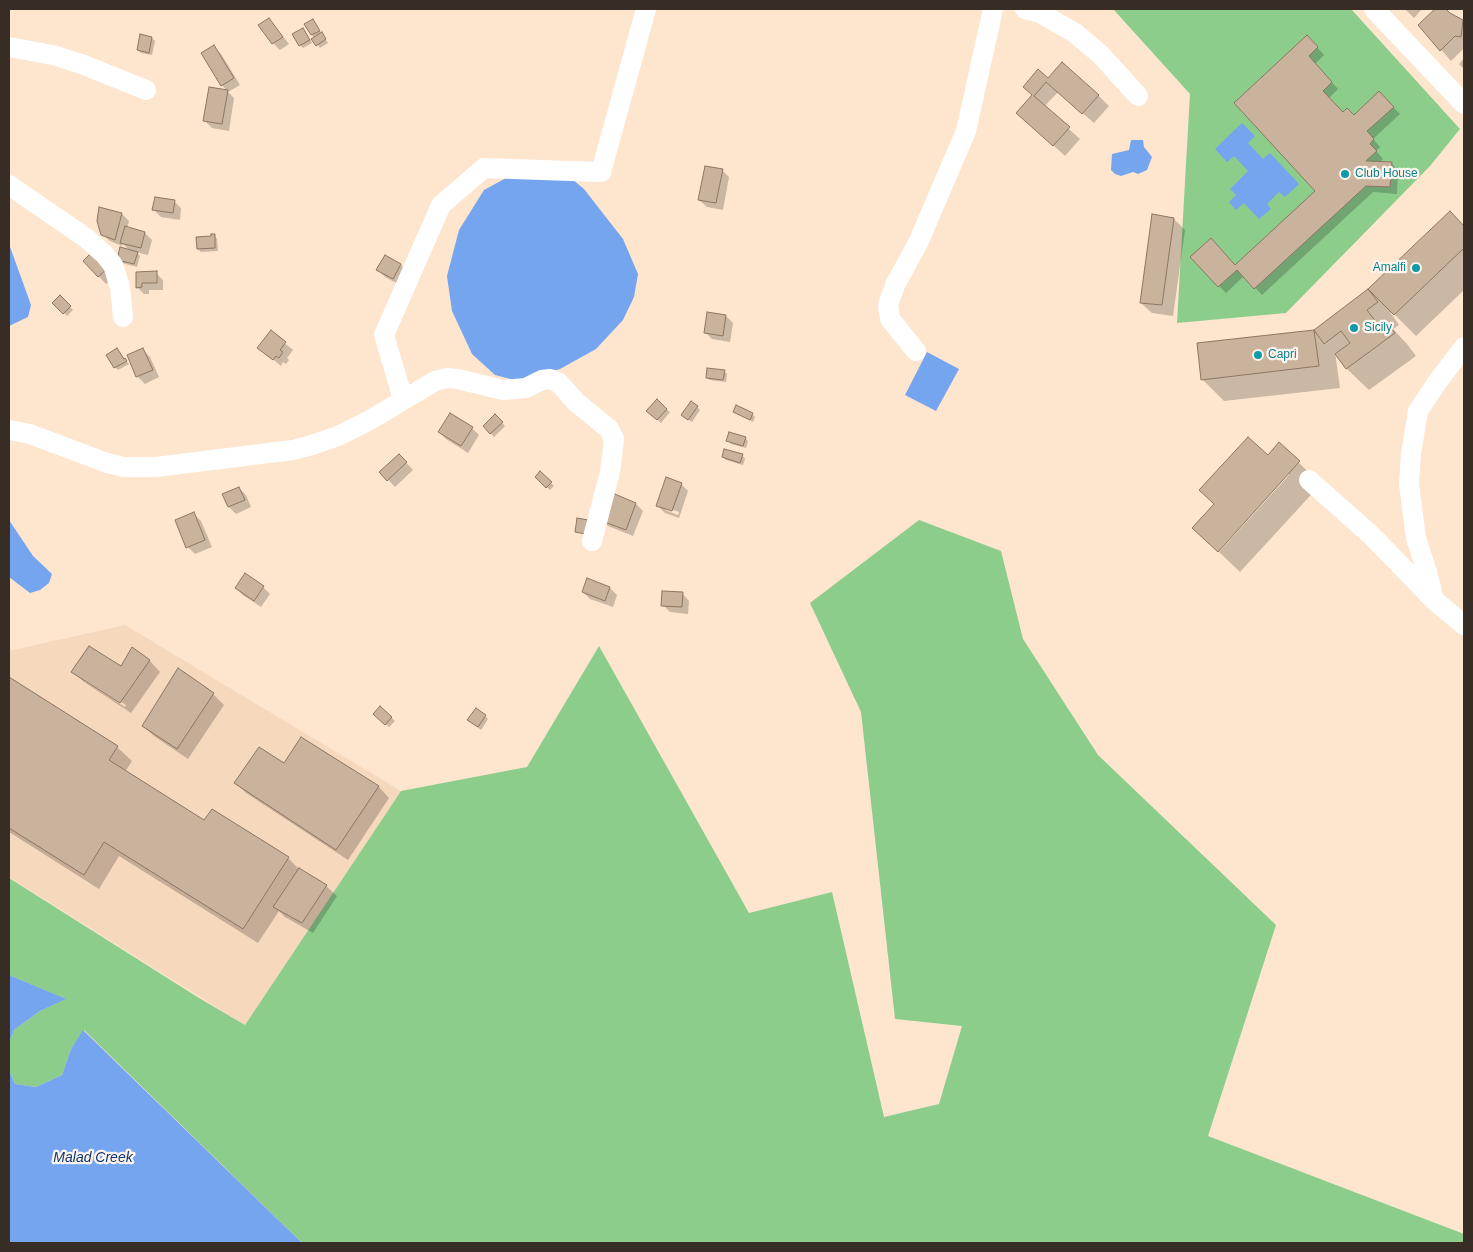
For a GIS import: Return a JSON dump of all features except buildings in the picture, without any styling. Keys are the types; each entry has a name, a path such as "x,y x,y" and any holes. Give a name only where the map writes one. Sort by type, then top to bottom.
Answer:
{"street":[{"path":"404,399 384,335 441,205 484,168 601,172 646,9"},
{"path":"916,351 890,319 888,305 895,285 918,243 966,131 992,9"},
{"path":"1025,9 1040,13 1075,33 1101,55 1138,96"},
{"path":"1374,9 1464,104"},
{"path":"9,47 54,55 146,90"},
{"path":"9,185 86,238 104,254 112,266 120,286 122,317"},
{"path":"1434,600 1428,572 1416,538 1409,484 1411,454 1418,411 1464,347"},
{"path":"9,430 30,434 123,467 156,467 312,446 338,436 384,412 435,381 447,378 503,390 526,388 542,380 550,379 559,383 576,402 609,429 614,439 610,472 592,541"},
{"path":"1309,480 1372,536 1434,600 1464,625"}],"shaded area":[{"path":"125,625 401,791 245,1025 9,877 9,651"}],"green space":[{"path":"1113,9 1351,9 1460,129 1430,166 1286,313 1177,323 1190,94"},
{"path":"919,520 1001,551 1023,639 1098,755 1276,925 1208,1136 1464,1234 1464,1243 302,1243 84,1030 71,1049 62,1075 36,1087 15,1084 9,1070 9,1043 14,1030 40,1011 65,999 9,975 9,878 245,1025 401,791 527,767 599,646 749,913 832,892 884,1117 939,1104 962,1026 895,1019 861,712 810,603"}],"water":[{"path":"1242,123 1255,136 1248,143 1263,159 1270,153 1299,184 1285,197 1279,192 1267,204 1271,209 1259,219 1244,203 1236,210 1229,202 1236,195 1230,189 1248,171 1234,156 1227,162 1215,149"},
{"path":"1131,140 1143,140 1144,147 1152,157 1147,170 1138,174 1133,172 1121,176 1115,174 1111,170 1112,154 1129,150"},
{"path":"517,172 566,174 584,189 623,239 638,274 634,297 623,320 596,349 560,369 518,381 495,375 472,354 452,311 447,276 459,230 484,190"},
{"path":"9,244 31,305 28,317 9,326"},
{"path":"927,352 959,369 936,411 905,395"},
{"path":"9,520 33,556 52,574 49,583 40,590 30,593 9,577"},
{"path":"9,975 66,999 40,1011 14,1030 9,1043"},
{"name":"Malad Creek","path":"83,1030 302,1243 9,1243 9,1070 15,1084 36,1087 62,1075 71,1049"}],"place":[{"name":"Club House","path":"1345,174"},
{"name":"Amalfi","path":"1416,268"},
{"name":"Sicily","path":"1354,328"},
{"name":"Capri","path":"1258,355"}]}
